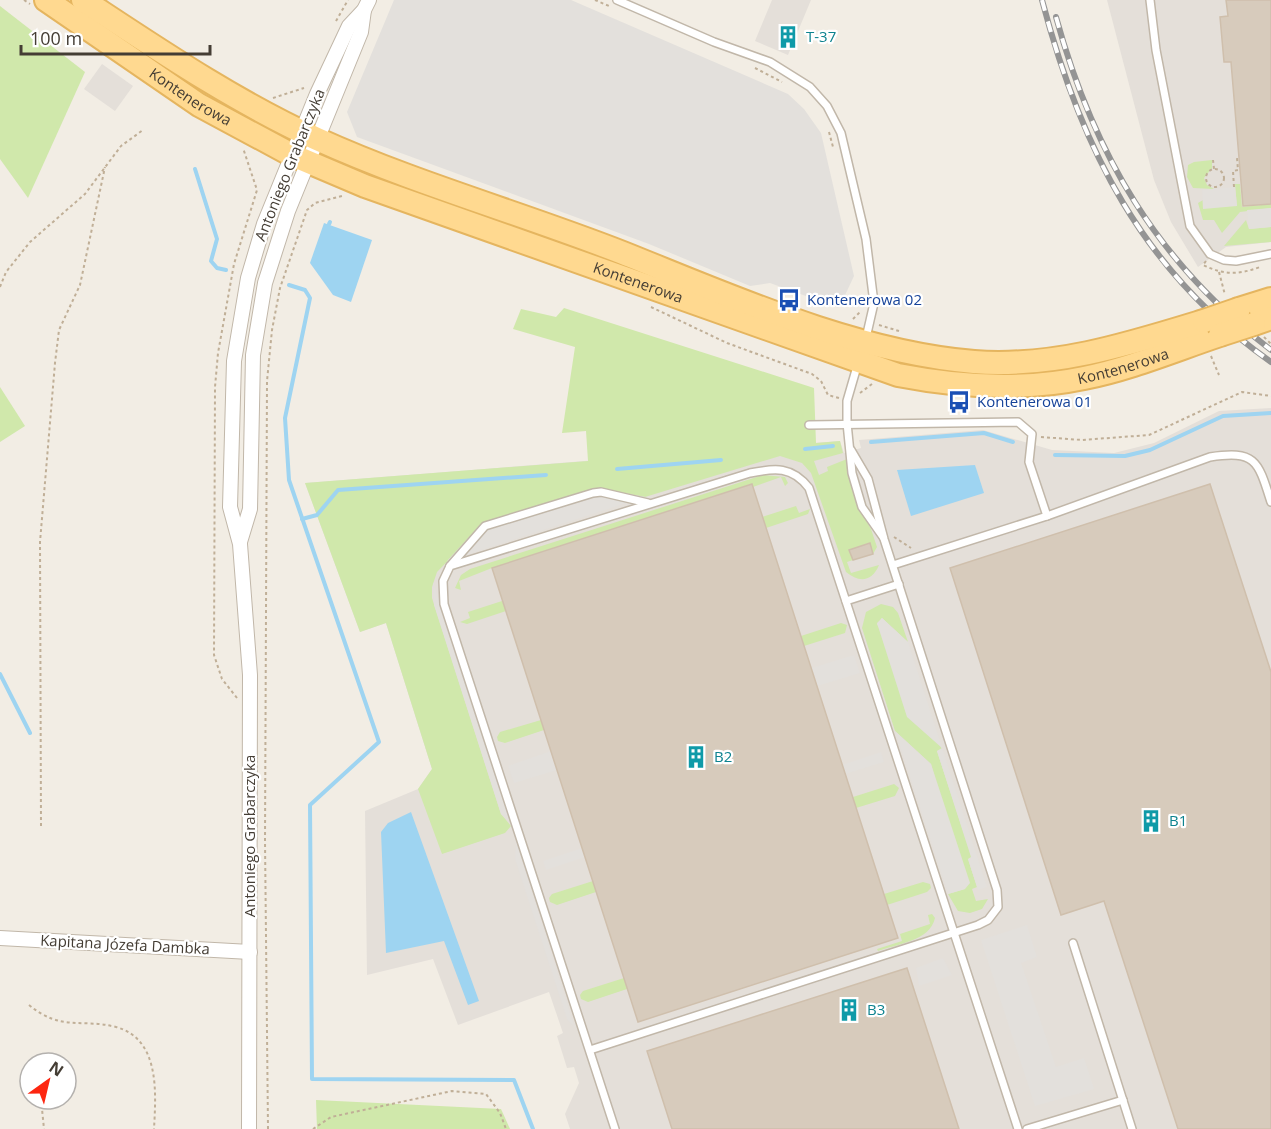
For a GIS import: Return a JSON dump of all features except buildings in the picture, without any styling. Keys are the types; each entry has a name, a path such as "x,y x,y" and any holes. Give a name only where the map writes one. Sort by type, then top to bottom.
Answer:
{"main road":[{"name":"Kontenerowa","path":"46,0 171,88 238,128 365,186 858,362 933,382 976,386 1043,384 1116,370 1212,337 1255,317 1271,299"},
{"name":"Kontenerowa","path":"83,0 202,78 309,135 411,177 622,253 743,302 862,330 934,357 975,362 1011,363 1054,360 1113,348 1212,337"}],"street":[{"name":"Antoniego Grabarczyka","path":"240,544 250,509 250,396 259,315 300,158 309,135 362,32 367,5"},
{"name":"Antoniego Grabarczyka","path":"249,1129 250,675 240,544 230,507 232,398 239,324 248,278 264,224 300,158"},
{"name":"Kapitana Józefa Dambka","path":"0,938 250,952"}],"lane":[{"path":"617,0 714,42 770,62 810,87 827,106 842,133 866,239 874,303 862,330 858,362 848,400 847,423 852,473 861,503 884,539"},
{"path":"1150,0 1156,50 1190,226 1210,254 1224,260 1236,261 1271,254"},
{"path":"809,425 1014,421 1028,428 1033,438 1029,465 1047,516"},
{"path":"590,1050 954,932 988,920 996,911 999,896 884,539 868,479 851,450"},
{"path":"893,566 1047,516 1210,457 1244,455 1254,461 1261,469 1271,502"},
{"path":"450,566 750,473 772,469 791,471 800,477 809,488 1018,1129"},
{"path":"615,1129 444,604 443,581 450,566 485,526 593,493 601,492 650,503"},
{"path":"846,600 899,584"},
{"path":"1073,943 1132,1129"},
{"path":"1027,1129 1123,1100"}],"path":[{"path":"334,26 348,0"},
{"path":"595,0 617,9"},
{"path":"752,67 788,85"},
{"path":"269,99 303,90 308,84"},
{"path":"827,126 836,155"},
{"path":"0,287 6,272 30,242 85,194 121,146 143,130"},
{"path":"245,145 243,148 256,190"},
{"path":"1234,187 1233,171 1238,170 1237,158"},
{"path":"1213,160 1214,169"},
{"path":"41,826 40,542 55,363 59,330 80,285 105,167"},
{"path":"1214,169 1220,171 1224,177"},
{"path":"1214,169 1206,175 1209,185 1219,186 1224,177"},
{"path":"1224,177 1233,177"},
{"path":"1234,182 1240,182"},
{"path":"268,1129 265,841 268,366 282,279 308,208 315,203 347,195"},
{"path":"647,305 727,343 812,374 821,381 828,395 848,400"},
{"path":"862,330 856,318 863,306"},
{"path":"1212,337 1219,375"},
{"path":"1033,438 1082,440 1149,435 1242,392 1271,396"},
{"path":"891,532 906,546 916,548 933,544 935,552"},
{"path":"213,590 214,655 217,670 241,706"},
{"path":"29,1005 44,1018 65,1023 116,1027 135,1036 148,1052 154,1074 154,1129"},
{"path":"313,1129 331,1117 452,1091 486,1094 500,1113 506,1129"},
{"path":"42,1111 44,1129"}],"shaded area":[{"path":"394,0 571,0 788,94 804,109 821,133 854,276 839,308 770,283 750,286 649,244 357,137 347,112"},
{"path":"772,0 811,0 788,55 755,41"},
{"path":"1107,0 1271,0 1271,242 1226,247 1198,267 1171,222 1154,180"},
{"path":"102,64 133,86 115,111 84,89"},
{"path":"1235,187 1237,206 1203,209 1202,190"},
{"path":"1271,208 1271,227 1249,229 1247,210"},
{"path":"1271,408 1271,1129 570,1129 565,1114 579,1083 574,1067 567,1068 557,1036 563,1033 549,992 458,1025 433,959 367,975 365,811 418,789 432,769 386,623 360,632 305,483 840,441 844,453 861,448 859,440 983,430 1052,450 1114,453 1154,443 1219,411"},
{"path":"597,488 645,497 447,561 481,524"},
{"path":"433,582 511,823 501,814 434,605"},
{"path":"882,618 908,642 987,887 978,890 977,887 968,859 971,857 937,751 942,748 907,717 877,623"},
{"path":"854,655 860,673 817,686 812,668"},
{"path":"895,731 931,764 970,883 965,889 948,894"},
{"path":"551,751 557,770 514,783 508,766"},
{"path":"881,752 884,762 845,774 842,765"},
{"path":"516,841 575,1028 567,1019 515,859"},
{"path":"582,848 585,857 546,870 543,861"},
{"path":"1027,925 1037,957 1021,963 1056,1067 1084,1058 1094,1089 1035,1106 981,940"},
{"path":"943,958 952,975 919,986 916,968"}],"green space":[{"path":"0,6 85,72 28,198 0,159"},
{"path":"1212,160 1212,168 1204,178 1207,185 1214,189 1193,188 1187,177 1188,165"},
{"path":"1235,184 1240,184 1242,207 1271,204 1271,208 1240,212 1222,233 1214,220 1203,220 1198,203 1203,200 1237,206"},
{"path":"1246,220 1249,229 1271,227 1271,242 1224,246"},
{"path":"564,308 814,388 816,443 840,441 843,453 814,461 819,475 828,471 827,467 847,459 856,503 871,529 877,547 873,554 869,543 850,550 853,560 847,562 851,573 879,565 873,575 865,579 856,578 846,572 811,473 802,463 780,456 645,497 597,488 485,523 437,572 432,587 432,598 501,814 511,826 505,833 442,854 418,789 432,769 386,623 360,632 305,483 588,461 586,431 562,433 575,347 513,329 521,309 556,317"},
{"path":"0,387 25,426 0,442"},
{"path":"763,475 785,477 788,483 785,486 781,477 753,487 751,484 492,568 459,581 461,590 455,588 461,575 470,569"},
{"path":"796,506 799,513 810,509 808,514 766,528 762,517"},
{"path":"502,601 506,611 467,624 460,622 470,618 468,612"},
{"path":"881,604 893,607 898,613 908,642 882,618 877,624 942,749 937,751 972,858 968,859 977,887 972,889 976,901 988,899 982,909 970,913 958,911 948,894 965,889 931,764 895,731 862,628 866,612"},
{"path":"841,623 847,625 845,633 804,646 801,636"},
{"path":"541,720 544,730 505,743 498,741 497,737 500,732"},
{"path":"894,784 899,788 895,796 856,808 853,797"},
{"path":"593,881 596,892 557,905 550,902 549,898 552,894"},
{"path":"923,882 930,884 931,888 927,892 887,905 884,894"},
{"path":"932,914 935,918 932,926 920,937 878,951 877,949 902,941 900,934 930,924 928,915"},
{"path":"624,978 627,989 588,1002 581,999 580,995 583,991"},
{"path":"316,1100 501,1109 510,1129 317,1129"}],"water":[{"path":"324,223 372,240 351,302 333,295 310,263"},
{"path":"975,465 984,493 911,516 897,470"},
{"path":"411,812 479,1001 468,1005 444,941 386,953 381,832 388,823"}],"waterway":[{"path":"195,169 217,239 211,261 217,268 226,270"},
{"path":"289,285 305,290 310,298 285,418 289,480 379,742 310,805 312,1079 514,1080 533,1129"},
{"path":"1055,455 1125,456 1150,450 1223,416 1271,413"},
{"path":"871,442 984,433 1013,442"},
{"path":"805,449 833,446"},
{"path":"617,469 721,460"},
{"path":"302,519 317,515 338,490 546,475"},
{"path":"0,674 30,733"}],"railway":[{"path":"1042,0 1076,106 1098,156 1123,202 1152,246 1186,288 1226,326 1271,362"},
{"path":"1056,17 1071,67 1090,115 1111,160 1135,202 1163,242 1195,280 1231,316 1271,350"}],"place":[{"name":"T-37","path":"788,37"},
{"name":"Kontenerowa 02","path":"789,300"},
{"name":"Kontenerowa 01","path":"959,402"},
{"name":"B2","path":"696,757"},
{"name":"B1","path":"1151,821"},
{"name":"B3","path":"849,1010"}]}
